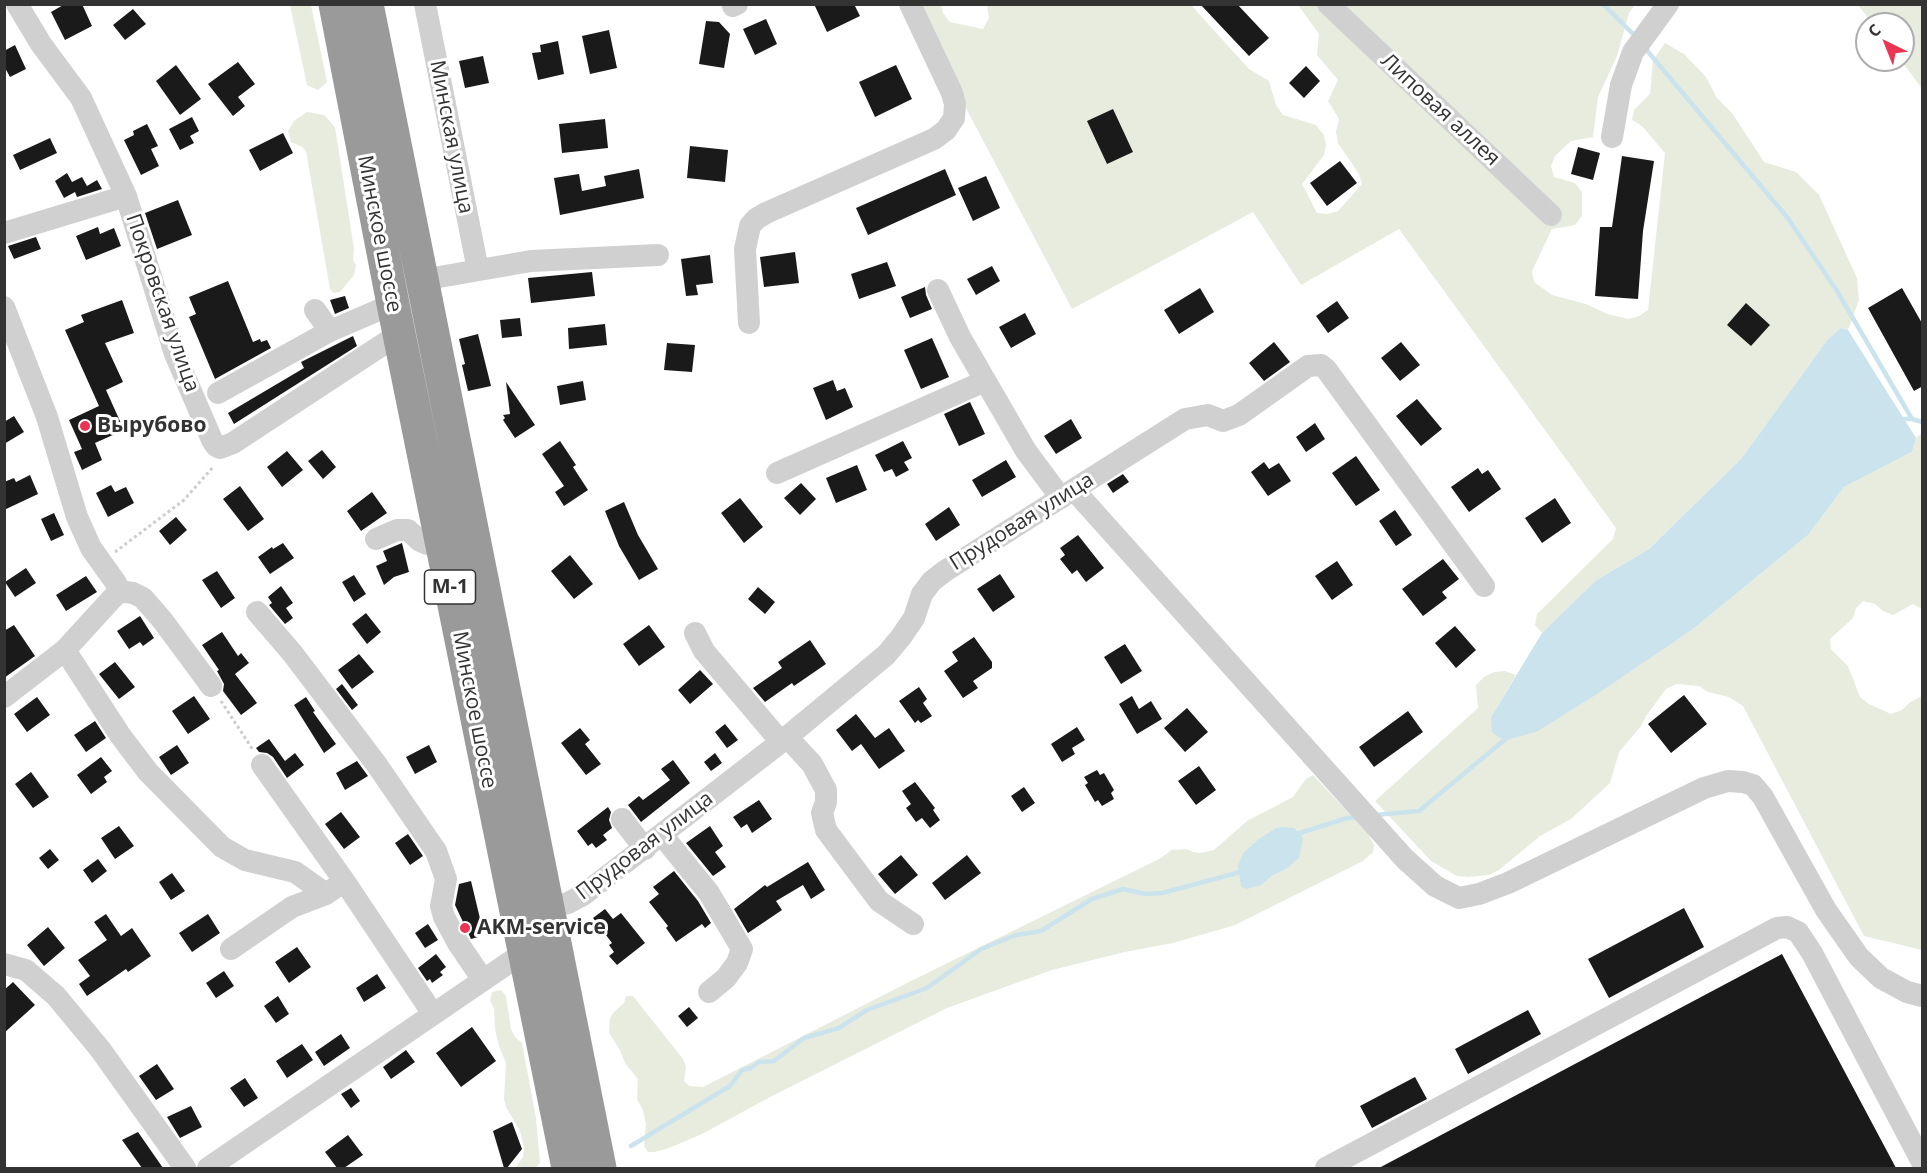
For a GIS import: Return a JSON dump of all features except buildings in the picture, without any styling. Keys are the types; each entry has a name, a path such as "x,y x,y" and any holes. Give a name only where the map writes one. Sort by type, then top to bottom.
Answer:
{"highway":[{"name":"Минское шоссе","path":"334,4 568,1168"},
{"name":"Минское шоссе","path":"367,4 600,1168"}],"street":[{"name":"Покровская улица","path":"17,4 40,44 81,98 126,196 175,354 212,440 220,448"},
{"name":"Минская улица","path":"425,4 478,270"},
{"path":"749,323 745,249 750,226 756,219 934,139 946,130 954,117 955,104 952,93 910,4"},
{"name":"Липовая аллея","path":"1328,4 1551,215"},
{"path":"1611,137 1621,86 1633,52 1668,4"},
{"path":"4,233 126,196"},
{"path":"422,280 531,261 658,255"},
{"path":"938,290 960,337 1026,451 1397,850 1435,886 1459,898 1479,894 1508,883 1704,788 1728,781 1743,782 1754,785 1763,797 1826,910 1859,957 1881,978 1907,992 1923,996"},
{"path":"4,307 47,417 77,517 91,548 116,583 119,591"},
{"path":"315,310 330,331"},
{"path":"219,393 330,331 396,319"},
{"path":"220,448 232,443 396,319"},
{"name":"Прудовая улица","path":"547,908 568,903 584,895 784,739 886,655 902,637 914,618 922,594 945,570 1185,419 1208,415 1223,421 1239,415 1308,366 1321,365 1333,378 1484,586"},
{"path":"777,473 986,381"},
{"path":"376,538 397,530 408,530 420,542 427,544 440,540"},
{"path":"4,697 65,650 119,591"},
{"path":"119,591 133,593 143,598 211,686"},
{"path":"257,612 293,654 377,765 436,851 446,879 441,906 444,917 483,980"},
{"path":"695,633 704,651 784,739 812,764 826,790 826,802 822,813 826,830 879,901 913,924"},
{"path":"65,650 120,735 148,772 222,847 245,860 295,872 326,894"},
{"path":"262,765 345,882 433,1014"},
{"path":"622,819 654,842 709,893 742,949 737,963 726,978 709,992"},
{"path":"231,949 292,907 326,894 345,882"},
{"path":"1326,1168 1777,928 1786,927 1798,932 1812,953 1923,1162"},
{"path":"208,1168 523,953"},
{"path":"4,964 26,970 56,996 100,1049 185,1168"}],"path":[{"path":"101,562 184,500 217,462 220,448"},
{"path":"211,686 262,765"}],"shaded area":[{"path":"290,5 311,5 327,82 318,90 307,85"},
{"path":"919,5 941,5 943,13 950,22 983,29 989,18 987,5 1191,5 1249,69 1269,81 1276,105 1283,115 1316,125 1324,135 1326,145 1324,155 1302,184 1317,213 1328,214 1338,211 1362,184 1359,174 1338,143 1336,132 1339,119 1328,101 1338,80 1317,55 1319,34 1298,5 1635,5 1629,13 1617,56 1598,97 1593,137 1571,141 1555,156 1551,166 1554,177 1575,183 1582,192 1582,216 1575,225 1552,229 1532,271 1534,282 1552,295 1586,304 1607,314 1628,319 1648,310 1665,153 1642,126 1632,120 1634,110 1650,94 1653,60 1665,43 1684,54 1706,77 1717,98 1732,113 1764,162 1796,172 1819,195 1857,278 1859,300 1848,330 1841,328 1828,339 1741,459 1649,549 1595,581 1542,633 1535,625 1537,614 1613,539 1616,528 1399,229 1301,285 1253,212 1072,309 968,112"},
{"path":"1858,5 1922,5 1922,89 1910,72 1915,72 1915,12 1864,12"},
{"path":"307,112 324,115 335,127 354,249 353,260 356,265 354,275 340,292 334,293 330,289 306,151 291,142 288,131 294,121"},
{"path":"1922,433 1922,609 1913,604 1893,615 1883,611 1875,604 1863,601 1856,608 1853,618 1830,639 1831,649 1848,666 1860,697 1869,704 1891,714 1902,710 1910,702 1922,696 1922,950 1864,936 1743,706 1729,697 1708,692 1699,686 1677,684 1666,689 1641,726 1619,752 1610,783 1571,819 1540,836 1499,870 1489,875 1457,876 1431,861 1375,801 1478,708 1476,685 1484,677 1494,672 1505,671 1516,675 1491,717 1504,741 1538,730 1693,629 1808,535 1844,487 1912,452 1916,438"},
{"path":"1313,775 1367,832 1374,845 1373,852 1363,861 1235,925 1173,943 1052,970 947,1008 702,1134 655,1152 648,1152 644,1146 646,1124 643,1110 637,1099 638,1079 625,1063 609,1033 610,1018 624,1003 626,996 633,996 683,1059 686,1066 684,1081 689,1086 703,1087 1159,859 1172,850 1186,849 1200,853 1214,850 1247,821 1293,797 1306,779","holes":["1300,832 1286,869 1261,885"]},
{"path":"501,990 506,996 511,1029 522,1043 536,1118 540,1162 536,1168 515,1168 523,1157 524,1148 520,1131 504,1099 506,1063 499,1046 494,1008 490,1001 492,992"}],"water":[{"path":"1841,328 1848,330 1916,438 1912,452 1844,487 1808,535 1693,629 1597,694 1538,731 1504,741 1492,732 1491,717 1542,633 1595,581 1649,549 1741,459 1828,339"},
{"path":"1276,828 1294,828 1303,838 1299,858 1261,885 1247,889 1241,887 1238,866 1243,853 1259,839"}],"waterway":[{"path":"1603,4 1635,36"},
{"path":"1644,47 1787,217 1837,291 1912,419 1922,422"},
{"path":"1900,419 1912,419"},
{"path":"1375,815 1419,811 1508,737"},
{"path":"1297,834 1347,818 1358,817"},
{"path":"631,1146 730,1086 742,1070 751,1068 759,1062 774,1061 804,1038 839,1028 867,1010 927,988 981,949 1016,935 1041,931 1092,899 1123,889 1146,894 1162,893 1243,870"}],"place":[{"name":"Вырубово","path":"85,426"},
{"name":"AKM-service","path":"465,928"}]}
